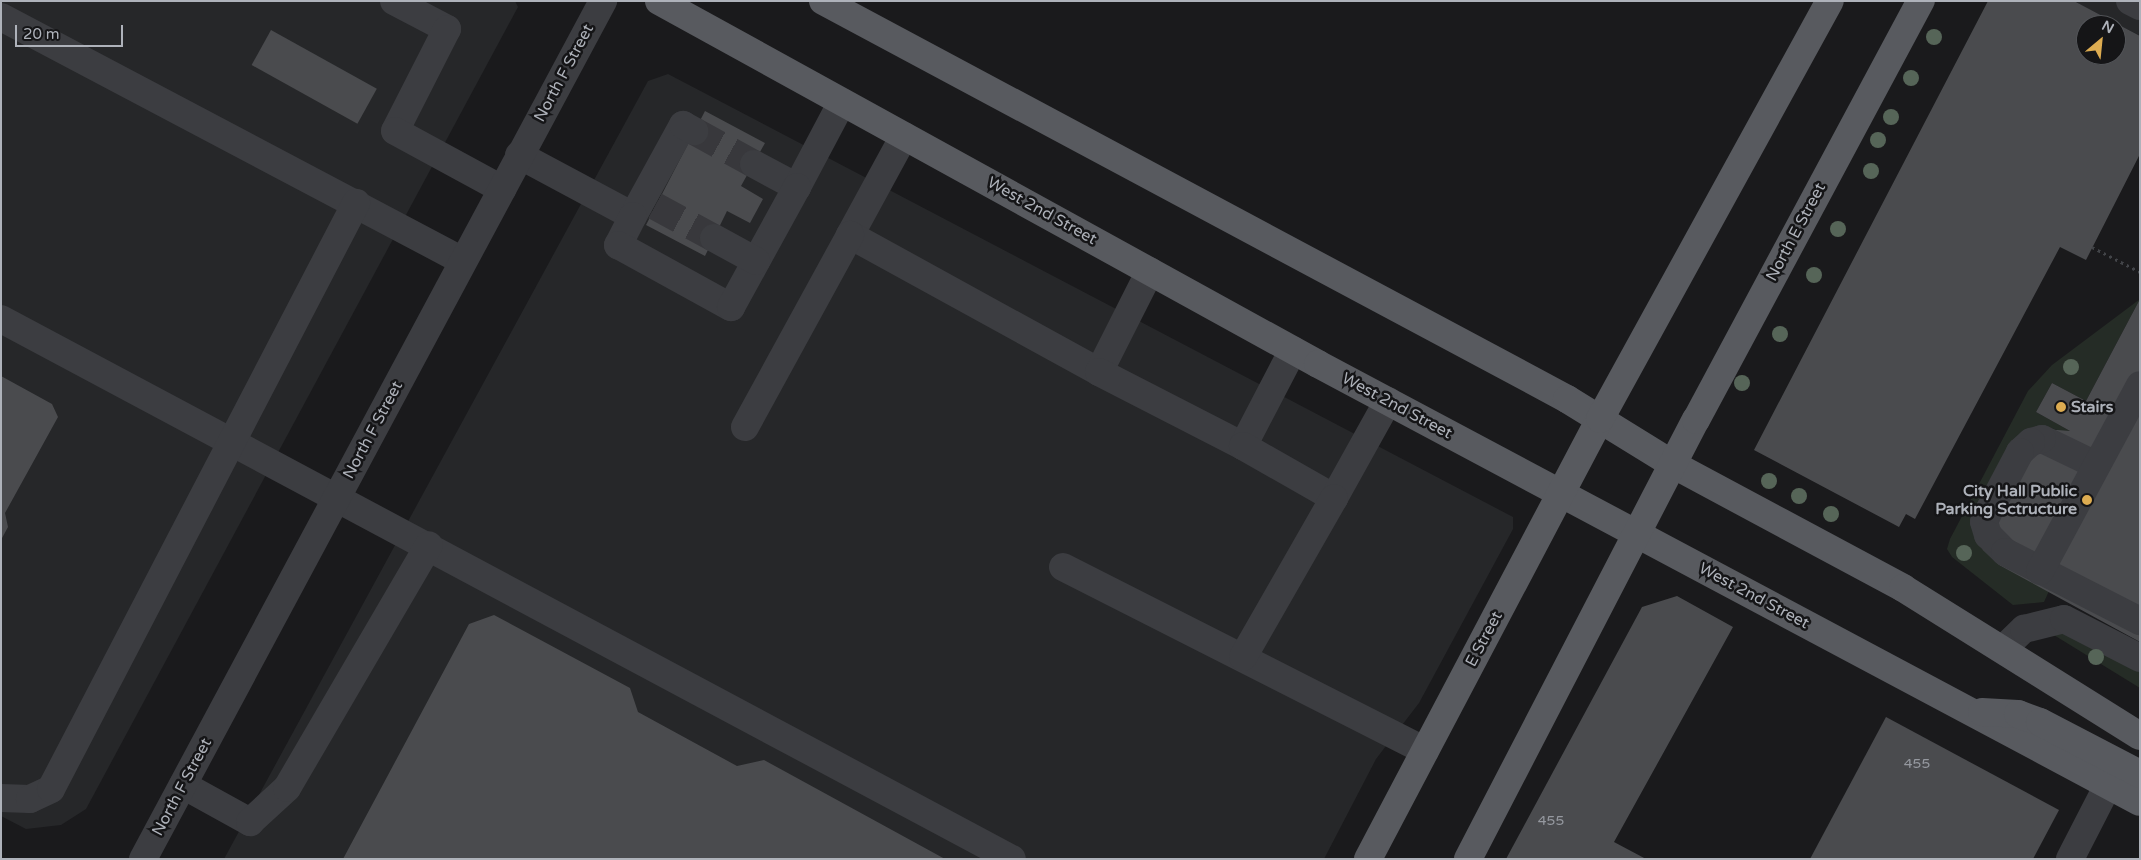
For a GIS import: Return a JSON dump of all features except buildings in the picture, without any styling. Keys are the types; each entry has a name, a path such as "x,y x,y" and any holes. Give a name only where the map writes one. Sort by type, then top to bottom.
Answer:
{"main road":[{"name":"West 2nd Street","path":"659,1 1293,350 2140,802"},
{"path":"823,1 1600,419 1674,465 1903,588 2004,648 2096,712 2140,736"},
{"path":"1600,419 1830,1"},
{"name":"North E Street","path":"1674,465 1921,1"},
{"name":"E Street","path":"1368,859 1600,419"},
{"path":"1468,859 1640,535 1674,465"},
{"path":"1970,711 2018,714 2040,722 2140,774"}],"street":[{"path":"394,1 446,29 396,131 502,188"},
{"name":"North F Street","path":"143,859 603,1"},
{"path":"2130,1 2140,6"},
{"path":"1,18 356,203 463,261"},
{"path":"694,131 683,125 644,207 618,246 731,307 842,102"},
{"path":"746,427 904,136"},
{"path":"519,155 644,207"},
{"path":"754,164 797,187"},
{"path":"1,798 30,799 51,788 356,203"},
{"path":"850,235 1099,372 1243,446 1334,498"},
{"path":"714,238 756,261"},
{"path":"1099,372 1150,271"},
{"path":"1,319 338,496 1012,859"},
{"path":"1243,446 1293,350"},
{"path":"2040,571 2140,385"},
{"path":"1243,658 1388,401"},
{"path":"2096,465 2042,439 2032,442 2020,452 1984,522 1988,535 2006,552 2140,621"},
{"path":"183,785 250,822 287,788 429,545"},
{"path":"1063,567 1425,751"},
{"path":"2004,648 2024,629 2064,619 2140,658"},
{"path":"2070,859 2108,785"}],"path":[{"path":"2092,247 2140,272"}],"shaded area":[{"path":"1,1 515,1 518,7 86,809 61,825 26,829 1,816"},
{"path":"2074,1 2140,1 2140,36 2126,29 2126,15 2100,15"},
{"path":"668,74 1513,517 1513,529 1419,703 1376,759 1324,859 224,859 648,81"},
{"path":"2140,299 2086,401 2052,383 2036,412 2070,431 2069,434 2045,426 2031,428 2011,442 1984,550 1999,565 2049,591 2044,602 2013,605 1952,557 1947,549 1950,539 2028,391 2052,365"},
{"path":"2056,629 2140,669 2140,688 2049,632"}],"tunnel":[{"path":"694,131 754,164"},
{"path":"655,206 714,238"}],"place":[{"name":"Stairs","path":"2061,407"},
{"name":"City Hall Public Parking Sctructure","path":"2087,500"}]}
